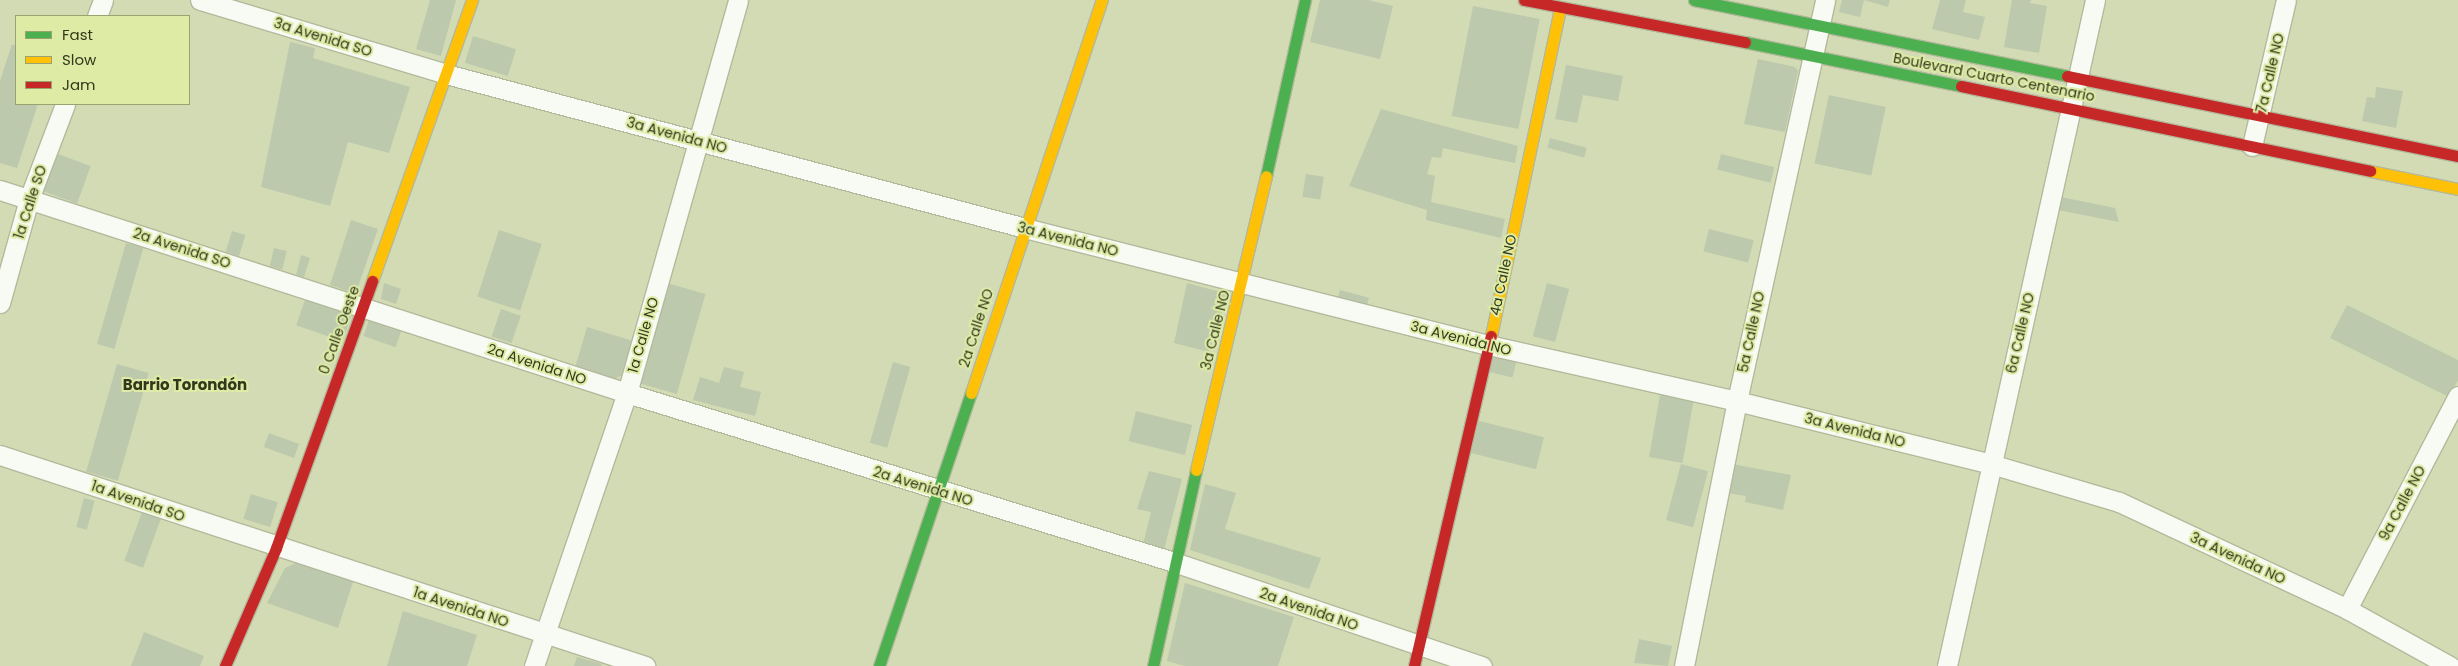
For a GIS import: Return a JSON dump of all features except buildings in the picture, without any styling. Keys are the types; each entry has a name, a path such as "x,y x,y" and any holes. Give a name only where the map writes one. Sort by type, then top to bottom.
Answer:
{"street":[{"path":"97,15 104,0"},
{"name":"3a Avenida SO","path":"200,0 446,74"},
{"name":"0 Calle Oeste","path":"225,666 276,548 472,0"},
{"name":"1a Calle NO","path":"534,666 543,633 626,393 738,0"},
{"name":"2a Calle NO","path":"879,666 1102,0"},
{"name":"3a Calle NO","path":"1153,666 1174,562 1242,283 1305,0"},
{"name":"Boulevard Cuarto Centenario","path":"1524,0 1561,4 2458,188"},
{"name":"Boulevard Cuarto Centenario","path":"1694,0 2458,156"},
{"name":"5a Calle NO","path":"1684,666 1736,401 1811,55 1825,0"},
{"name":"6a Calle NO","path":"1946,666 2076,78 2095,0"},
{"name":"7a Calle NO","path":"2252,146 2286,0"},
{"name":"4a Calle NO","path":"1414,666 1489,345 1561,4"},
{"name":"3a Avenida NO","path":"446,74 1025,228 1242,283 1489,345 1736,401 1991,464 2119,502 2346,609 2450,666"},
{"name":"1a Calle SO","path":"0,302 29,199 65,105"},
{"name":"2a Avenida SO","path":"0,190 363,306"},
{"name":"2a Avenida NO","path":"363,306 626,393 1174,562 1418,646 1482,666"},
{"name":"9a Calle NO","path":"2346,609 2458,396"},
{"name":"1a Avenida SO","path":"0,455 276,548"},
{"name":"1a Avenida NO","path":"276,548 645,666"}],"traffic: fast":[{"path":"1266,176 1305,0"},
{"path":"1694,0 2067,76"},
{"path":"1745,42 1961,86"},
{"path":"879,666 971,393"},
{"path":"1153,666 1196,470"}],"traffic: slow":[{"path":"372,281 472,0"},
{"path":"971,393 1102,0"},
{"path":"1491,336 1560,8"},
{"path":"2370,171 2458,189"},
{"path":"1196,470 1266,176"}],"traffic: jam":[{"path":"1524,0 1745,42"},
{"path":"2067,76 2458,156"},
{"path":"1961,86 2370,171"},
{"path":"225,666 276,548 372,281"},
{"path":"1414,666 1491,336"}],"district":[{"name":"Barrio Torondón","path":"185,385"}]}
